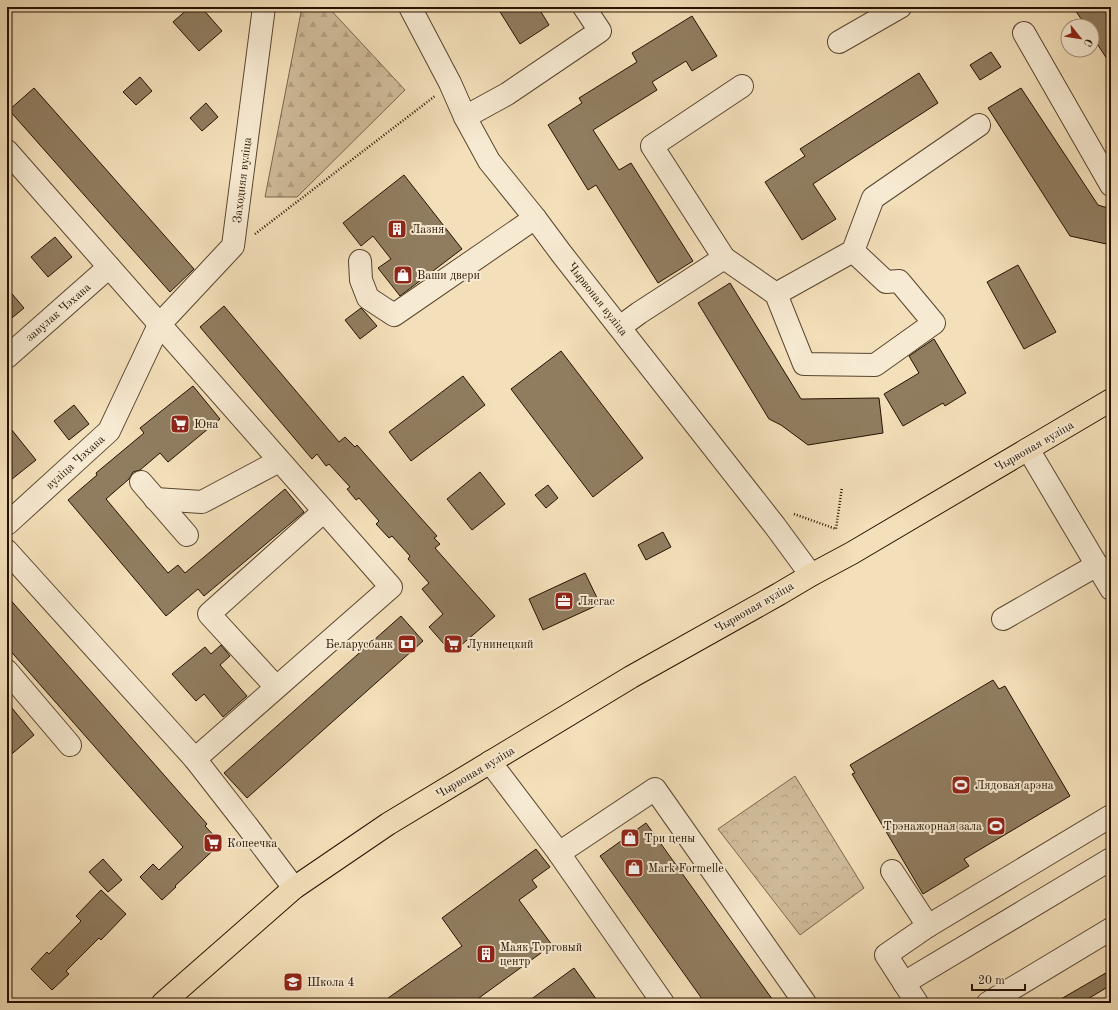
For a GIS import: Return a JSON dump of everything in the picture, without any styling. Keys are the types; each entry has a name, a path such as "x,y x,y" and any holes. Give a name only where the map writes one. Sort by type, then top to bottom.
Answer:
{"main road":[{"name":"Чырвоная вуліца","path":"163,1003 294,888 388,824 631,677 779,594 810,574 852,553 1111,400"}],"street":[{"name":"Заходняя вуліца","path":"159,325 233,246 264,7"},
{"name":"Чырвоная вуліца","path":"410,7 450,83 465,118 489,161 775,526 810,574"},
{"path":"465,118 507,94 600,31 584,7"},
{"path":"839,42 900,7"},
{"path":"1024,34 1111,186"},
{"path":"742,86 652,146 724,258 776,294 804,364 875,366 934,322 899,281 886,282 853,251"},
{"path":"776,294 853,251 873,198 979,125"},
{"path":"7,151 391,587 194,758"},
{"path":"360,261 361,280 368,298 394,315 535,218"},
{"path":"620,327 724,258"},
{"name":"завулак Чэхава","path":"7,357 109,267"},
{"name":"вуліца Чэхава","path":"7,524 109,431 159,325"},
{"path":"1028,449 1111,589"},
{"path":"155,499 202,502 280,461"},
{"path":"141,482 187,535"},
{"path":"276,687 209,614 324,511"},
{"path":"7,552 194,758 294,888"},
{"path":"1004,619 1097,565"},
{"path":"7,671 70,745"},
{"path":"490,762 559,853 663,1003"},
{"path":"559,853 655,789 805,1003"},
{"path":"917,1003 886,955 928,926 1111,816"},
{"path":"904,983 1111,859"},
{"path":"892,870 928,926"},
{"path":"988,1003 1111,929"}],"path":[{"path":"250,237 435,96"},
{"path":"794,514 836,529 842,487"}],"green space":[{"path":"302,7 328,7 405,90 297,197 265,197"},
{"path":"795,776 864,888 800,935 718,829"}],"building":[{"path":"190,7 201,7 222,31 199,51 173,22"},
{"path":"497,7 538,7 549,25 520,44"},
{"path":"1073,7 1111,7 1111,65 1100,48 1100,18 1081,18"},
{"path":"692,16 717,56 692,71 686,61 652,82 657,90 593,130 619,170 631,163 693,261 658,283 596,185 588,190 548,125 582,103 579,98 637,62 632,53"},
{"path":"991,52 1001,67 980,80 970,65"},
{"path":"919,73 938,103 813,184 836,219 802,240 765,182 805,156 800,149"},
{"path":"140,77 152,91 136,105 123,92"},
{"path":"34,88 194,269 170,292 9,110"},
{"path":"1021,88 1098,205 1111,209 1111,245 1070,236 988,108"},
{"path":"206,103 218,117 202,131 190,118"},
{"name":"Лазня","path":"404,175 462,249 400,296 378,268 391,259 373,236 361,246 343,223"},
{"path":"55,237 72,257 48,277 31,257"},
{"path":"1018,265 1056,332 1024,349 987,282"},
{"path":"730,283 801,399 879,398 883,433 808,445 781,425 769,419 698,303"},
{"path":"7,288 24,308 7,322"},
{"path":"224,306 339,442 345,437 355,447 357,445 437,536 434,538 440,544 435,548 495,616 452,653 429,627 443,614 422,589 429,583 408,559 410,556 392,536 389,538 376,524 379,521 359,498 356,500 347,489 350,487 329,464 326,466 317,454 312,459 200,327"},
{"path":"361,308 377,326 360,339 345,320"},
{"path":"934,339 966,393 945,406 943,403 903,426 884,394 919,373 909,356"},
{"path":"561,351 643,458 593,497 511,389"},
{"path":"463,376 485,405 411,461 389,432"},
{"path":"193,386 220,419 168,462 160,453 140,470 133,472 129,479 106,499 168,573 178,565 185,573 285,489 304,512 204,596 198,589 166,616 68,500 97,475 96,473 144,433 140,428"},
{"path":"74,405 89,424 69,440 54,421"},
{"path":"7,424 36,460 7,483"},
{"path":"480,472 505,504 472,530 447,499"},
{"path":"548,485 558,498 546,508 535,495"},
{"path":"663,532 671,547 646,560 638,545"},
{"name":"Лясгас","path":"585,573 600,604 543,630 529,599"},
{"path":"7,596 207,824 205,826 221,843 162,900 140,877 153,864 159,870 183,847 7,647"},
{"path":"401,616 423,641 247,798 224,773"},
{"path":"221,645 230,656 220,665 247,696 223,717 204,694 196,701 172,674 205,647 211,654"},
{"name":"Лядовая арэна","path":"993,680 999,689 1005,686 1070,796 964,859 969,866 923,894 852,774 855,773 850,765"},
{"path":"7,702 34,735 7,758"},
{"path":"646,823 775,1003 705,1003 600,856"},
{"path":"536,849 550,867 532,880 537,887 519,900 552,945 472,1003 381,1003 462,946 442,918"},
{"path":"103,859 122,880 108,892 89,872"},
{"path":"101,890 126,914 101,940 99,938 66,971 69,974 52,990 31,969 47,952 49,954 81,921 76,916"},
{"path":"574,968 599,1003 526,1003"},
{"path":"1111,970 1111,985 1081,1003 1054,1003"}],"place":[{"name":"Лазня","path":"397,229"},
{"name":"Ваши двери","path":"403,275"},
{"name":"Юна","path":"180,424"},
{"name":"Лясгас","path":"564,601"},
{"name":"Беларусбанк","path":"407,644"},
{"name":"Лунинецкий","path":"453,644"},
{"name":"Лядовая арэна","path":"961,785"},
{"name":"Трэнажорная зала","path":"996,826"},
{"name":"Три цены","path":"630,838"},
{"name":"Копеечка","path":"213,843"},
{"name":"Mark Formelle","path":"634,868"},
{"name":"Маяк Торговый центр","path":"486,954"},
{"name":"Школа 4","path":"293,982"}]}
